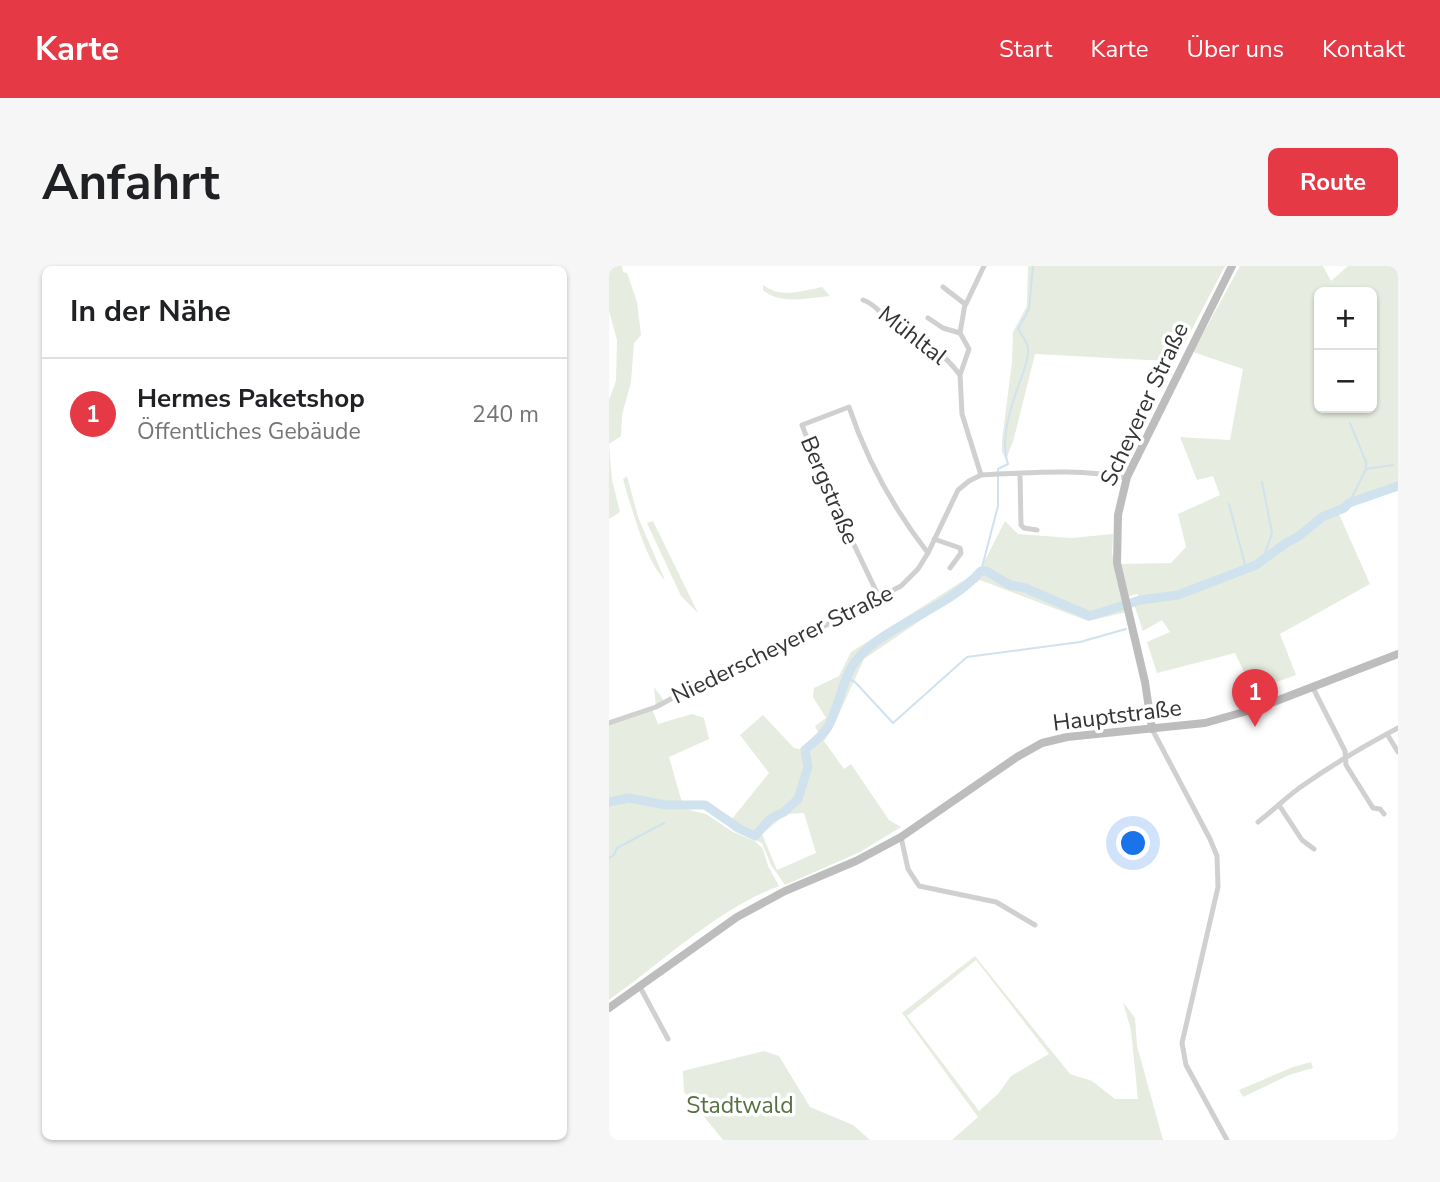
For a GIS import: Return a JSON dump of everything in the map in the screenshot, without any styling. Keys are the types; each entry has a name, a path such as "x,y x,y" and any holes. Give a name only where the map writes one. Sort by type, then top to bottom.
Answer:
{"main road":[{"name":"Scheyerer Straße","path":"1152,729 1145,682 1117,563 1118,516 1126,478 1232,266"},
{"name":"Hauptstraße","path":"609,1008 737,917 785,891 856,861 901,837 1017,757 1042,744 1067,737 1205,723 1258,708 1398,654"}],"street":[{"path":"983,266 965,306 960,333 969,349 960,376 962,414 981,475 1082,472 1126,478"},
{"path":"943,287 965,306"},
{"name":"Mühltal","path":"863,300 872,302 886,318 926,341 960,376"},
{"path":"928,318 943,328 960,333"},
{"name":"Bergstraße","path":"880,598 823,480 802,425 849,407 860,442 890,501 928,553"},
{"path":"1020,474 1021,525 1037,530"},
{"name":"Niederscheyerer Straße","path":"609,723 656,707 725,670 773,650 901,586 918,569 928,553 958,490 981,475"},
{"path":"934,539 960,548 961,553 950,568"},
{"path":"1313,688 1345,751 1346,765 1373,808 1380,809 1384,814"},
{"path":"1258,822 1304,785 1345,757 1398,728"},
{"path":"1152,729 1217,856 1218,887 1182,1044 1186,1065 1227,1140"},
{"path":"1387,734 1398,752"},
{"path":"1279,805 1302,839 1314,849"},
{"path":"901,837 908,869 919,886 996,902 1035,925"},
{"path":"640,987 668,1038"}],"green space":[{"path":"609,266 622,266 623,272 627,273 637,302 641,335 634,343 631,382 622,415 621,436 609,444 609,400 616,381 617,340 609,311"},
{"path":"1028,266 1225,266 1182,348 1176,346 1167,361 1035,354 1006,460 1002,452 1002,440 1013,332 1027,306"},
{"path":"1240,266 1323,266 1331,281 1348,266 1398,266 1398,483 1322,517 1256,565 1236,568 1177,592 1129,596 1121,564 1171,563 1186,547 1178,514 1220,495 1213,476 1197,480 1180,437 1230,440 1243,369 1193,352"},
{"path":"763,285 784,293 822,287 830,296 778,298 763,290"},
{"path":"609,444 612,480 620,512 609,519"},
{"path":"627,476 638,517 665,580 658,572 640,533 623,479"},
{"path":"1338,512 1370,584 1280,634 1296,675 1266,686 1257,674 1246,676 1235,653 1157,673 1147,642 1170,632 1162,620 1143,631 1134,604 1175,598 1249,570 1300,538 1322,519"},
{"path":"653,521 698,613 681,596 647,523"},
{"path":"1005,521 1018,534 1071,538 1113,534 1112,553 1127,612 1088,621 980,580 864,659 824,741 844,769 851,764 889,820 901,827 860,852 785,885 771,865 762,843 734,831 727,825 769,773 740,735 763,715 794,748 806,750 820,736 815,726 826,718 813,697 814,688 839,676 851,652 980,570","holes":["804,813 816,853 777,870 762,834 786,814"]},
{"path":"654,687 665,702 656,706"},
{"path":"652,708 658,724 692,714 704,718 709,739 669,757 681,799 689,810 706,814 733,832 755,841 763,849 768,866 779,886 712,922 609,1000 609,723"},
{"path":"975,956 1070,1074 1092,1081 1115,1099 1138,1099 1131,1030 1123,1002 1135,1018 1137,1046 1163,1140 952,1140 978,1117 902,1013","holes":["976,960 1049,1054 1011,1076 998,1094 979,1111 907,1016"]},
{"name":"Stadtwald","path":"764,1051 779,1056 810,1107 853,1125 870,1140 723,1140 684,1092 683,1071"},
{"path":"1311,1062 1313,1068 1289,1075 1243,1097 1239,1090 1293,1067"}],"waterway":[{"path":"981,571 998,506 998,469 1008,464 1005,445 1007,425 1027,358 1027,344 1018,329 1029,309 1033,266"},
{"path":"1349,503 1366,469 1366,462 1350,423"},
{"path":"1366,469 1393,465"},
{"path":"1262,482 1272,533 1263,559"},
{"path":"609,802 629,798 666,805 705,805 755,836 770,819 784,812 798,799 808,767 805,750 828,727 848,674 858,658 886,635 952,596 981,571 1090,616 1140,600 1178,595 1256,565 1322,517 1344,508 1349,503 1398,486"},
{"path":"1229,504 1246,568"},
{"path":"847,678 855,682 893,723 967,657 1080,642 1126,629"},
{"path":"609,858 617,848 664,823"}],"place":[{"name":"Hermes Paketshop","path":"1255,727"}]}
